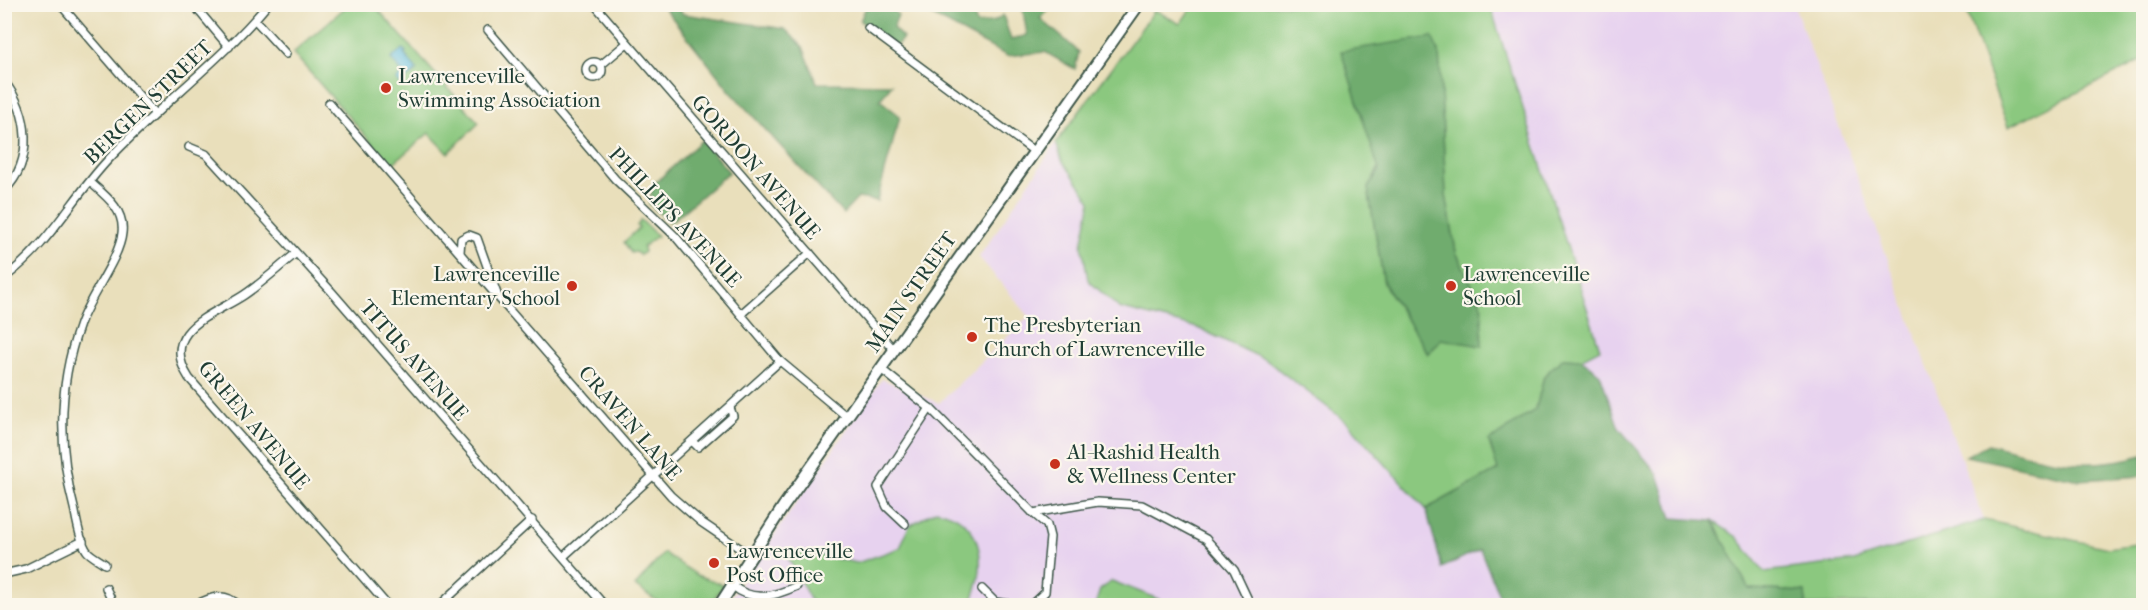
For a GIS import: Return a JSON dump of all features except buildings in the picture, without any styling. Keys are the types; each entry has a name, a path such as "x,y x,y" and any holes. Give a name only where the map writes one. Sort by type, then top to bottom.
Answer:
{"highway":[{"name":"MAIN STREET","path":"719,606 847,417 1139,4"}],"street":[{"path":"60,4 155,114"},
{"path":"193,4 229,47"},
{"name":"BERGEN STREET","path":"4,278 49,236 90,182 155,114 229,47 268,4"},
{"name":"GORDON AVENUE","path":"594,4 894,350"},
{"path":"255,20 286,54"},
{"path":"868,28 1035,152"},
{"name":"PHILLIPS AVENUE","path":"488,30 615,179 675,236 780,361 847,417"},
{"path":"601,65 627,43"},
{"path":"4,81 22,112 26,136 19,171 4,191"},
{"name":"CRAVEN LANE","path":"328,103 654,476 699,521 751,556"},
{"name":"TITUS AVENUE","path":"189,147 206,154 532,520 605,606"},
{"path":"90,182 117,209 122,233 117,250 94,291 80,324 65,384 62,425 65,464 83,541 87,551 105,564"},
{"name":"CRAVEN LANE","path":"459,252 461,239 469,235 477,237 498,296"},
{"path":"741,314 810,253"},
{"name":"GREEN AVENUE","path":"295,254 243,295 191,327 181,347 182,363 189,378 388,606"},
{"path":"563,557 780,361"},
{"path":"881,369 930,408 1047,525 1050,537 1045,592 1030,606"},
{"path":"905,524 887,507 878,487 930,408"},
{"path":"1033,513 1098,502 1142,505 1206,539 1234,570 1251,606"},
{"path":"439,606 532,520"},
{"path":"4,574 26,569 83,541"},
{"path":"733,586 750,595 772,597 796,586"},
{"path":"106,588 114,606"},
{"path":"982,589 995,602 1025,606"},
{"path":"193,606 219,596 232,599 239,606"}],"shaded area":[{"name":"Lawrenceville School","path":"1193,4 1794,5 1984,520 2048,605 725,606 882,379 939,403 1029,316 979,257 1056,143 1155,10 1180,24"}],"green space":[{"name":"Lawrenceville Swimming Association","path":"348,5 374,5 479,123 448,153 429,133 391,165 293,53"},
{"path":"662,5 676,5 683,14 785,29 803,47 817,83 892,84 880,100 900,116 877,201 858,198 843,214 730,91"},
{"path":"867,5 889,5 898,15 893,28 903,38 896,46 860,21"},
{"path":"921,5 970,5 977,24 995,21 1003,15 1011,40 1027,35 1022,5 1055,5 1040,18 1079,52 1075,69 1045,52 1007,56 931,15"},
{"path":"1193,5 1490,5 1600,349 1581,359 1563,358 1544,376 1536,409 1489,441 1498,470 1426,509 1348,423 1266,360 1198,328 1119,308 1088,280 1082,245 1091,201 1062,160 1056,143 1155,10 1180,24","holes":["1439,52 1446,195 1456,252 1482,306 1441,339 1428,354 1384,284 1368,188"]},
{"path":"1964,5 2143,5 2143,60 2008,127"},
{"path":"1432,37 1439,52 1446,195 1456,252 1482,306 1482,346 1441,339 1428,354 1384,283 1368,188 1379,170 1341,51"},
{"path":"702,140 729,172 670,223 649,204 653,185"},
{"path":"641,220 657,236 643,247 644,252 640,255 635,252 631,253 624,242 639,228 637,226"},
{"path":"1563,358 1581,359 1600,374 1619,428 1658,474 1672,518 1713,521 1749,589 1805,592 1806,605 1503,605 1480,549 1442,568 1426,509 1498,470 1489,441 1536,409 1544,376"},
{"path":"1988,444 2065,462 2102,463 2143,455 2143,476 2079,480 1966,456"},
{"path":"936,510 952,515 965,523 978,546 979,575 970,605 813,605 786,554 809,553 857,563 900,548 909,526"},
{"path":"1984,520 2108,548 2143,543 2143,605 1949,606 1906,603 1806,605 1805,592 1749,589 1713,521 1737,537 1764,572 1854,561"},
{"path":"664,553 697,575 724,585 709,605 663,605 635,586"},
{"path":"1112,581 1158,599 1166,605 1095,605 1100,590"}],"water":[{"path":"403,49 406,52 404,54 417,70 400,84 396,80 403,73 391,59"}],"place":[{"name":"Lawrenceville Swimming Association","path":"386,88"},
{"name":"Lawrenceville Elementary School","path":"572,286"},
{"name":"Lawrenceville School","path":"1451,286"},
{"name":"The Presbyterian Church of Lawrenceville","path":"972,337"},
{"name":"Al-Rashid Health & Wellness Center","path":"1055,464"},
{"name":"Lawrenceville Post Office","path":"714,563"}]}
